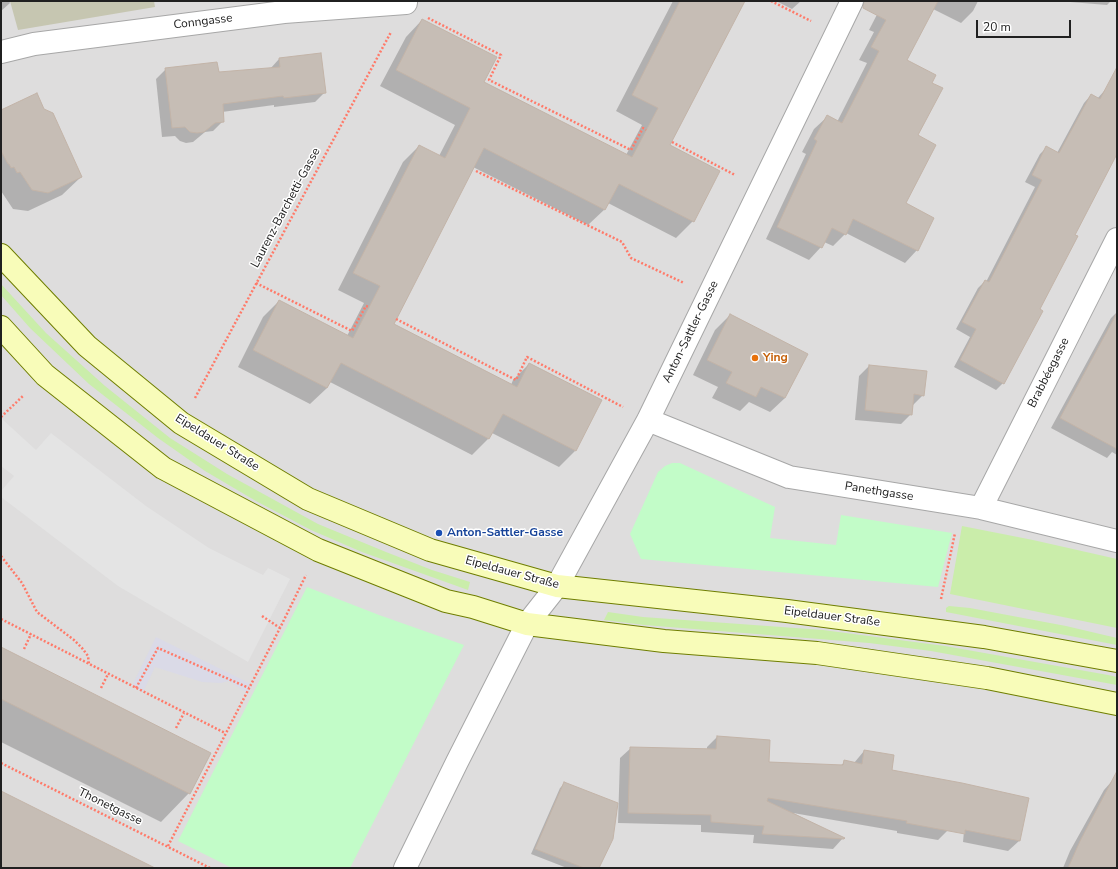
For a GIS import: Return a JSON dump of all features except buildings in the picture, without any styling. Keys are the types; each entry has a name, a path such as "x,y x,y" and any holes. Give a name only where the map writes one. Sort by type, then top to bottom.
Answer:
{"main road":[{"name":"Eipeldauer Straße","path":"1,255 87,346 181,423 308,499 430,550 557,586 786,611 976,636 1117,661"},
{"path":"1,327 45,375 163,468 318,550 446,601 473,607 527,624 664,641 817,654 987,678 1117,704"}],"street":[{"name":"Anton-Sattler-Gasse","path":"405,868 527,624 557,586 648,420 852,1"},
{"name":"Conngasse","path":"1,52 34,44 284,12 405,5"},
{"name":"Brabbéegasse","path":"971,506 1117,239"},
{"name":"Panethgasse","path":"648,420 789,477 971,506 1117,541"}],"path":[{"path":"771,1 836,33"},
{"path":"405,5 501,55 489,80 631,150 643,128 646,130"},
{"name":"Laurenz-Barchetti-Gasse","path":"181,423 405,5"},
{"path":"672,142 761,188"},
{"path":"476,171 622,242 631,258 709,295"},
{"path":"256,283 352,332 366,306 369,307"},
{"path":"396,319 516,380 527,357 648,420"},
{"path":"1,417 45,375"},
{"path":"941,599 971,506"},
{"path":"168,846 280,628 318,550"},
{"path":"1,556 22,582 37,612 74,640 88,656 90,665"},
{"path":"262,616 280,628"},
{"path":"1,619 225,733"},
{"path":"24,649 31,634"},
{"path":"136,688 158,648 249,688"},
{"path":"101,688 108,674"},
{"path":"176,728 184,713"},
{"name":"Thonetgasse","path":"1,763 210,868"}],"shaded area":[{"path":"1,1 1117,1 1117,868 1,868"},
{"path":"10,1 154,1 155,7 18,30"},
{"path":"1,418 36,450 51,433 146,506 209,548 263,575 268,568 290,579 248,662 118,586 1,497 1,491 14,476 1,466"},
{"path":"156,637 251,684 247,693 229,681 221,683 202,682 155,667 143,692 132,686"}],"green space":[{"path":"1,284 46,333 105,386 170,438 227,474 318,524 432,570 470,582 468,590 362,552 311,530 256,501 205,471 158,438 89,384 30,328 1,295"},
{"path":"672,463 680,463 775,507 770,538 836,545 841,515 952,533 938,587 641,559 630,534 658,472 665,466"},
{"path":"962,526 1117,559 1117,628 950,594"},
{"path":"307,587 379,615 464,645 350,868 232,868 178,841"},
{"path":"949,606 970,608 1066,626 1117,638 1117,645 946,612 946,608"},
{"path":"608,612 643,617 823,630 945,646 1117,677 1117,685 931,651 869,643 644,625 604,620"}],"place":[{"name":"Ying","path":"755,358"},
{"name":"Anton-Sattler-Gasse","path":"439,533"}]}
